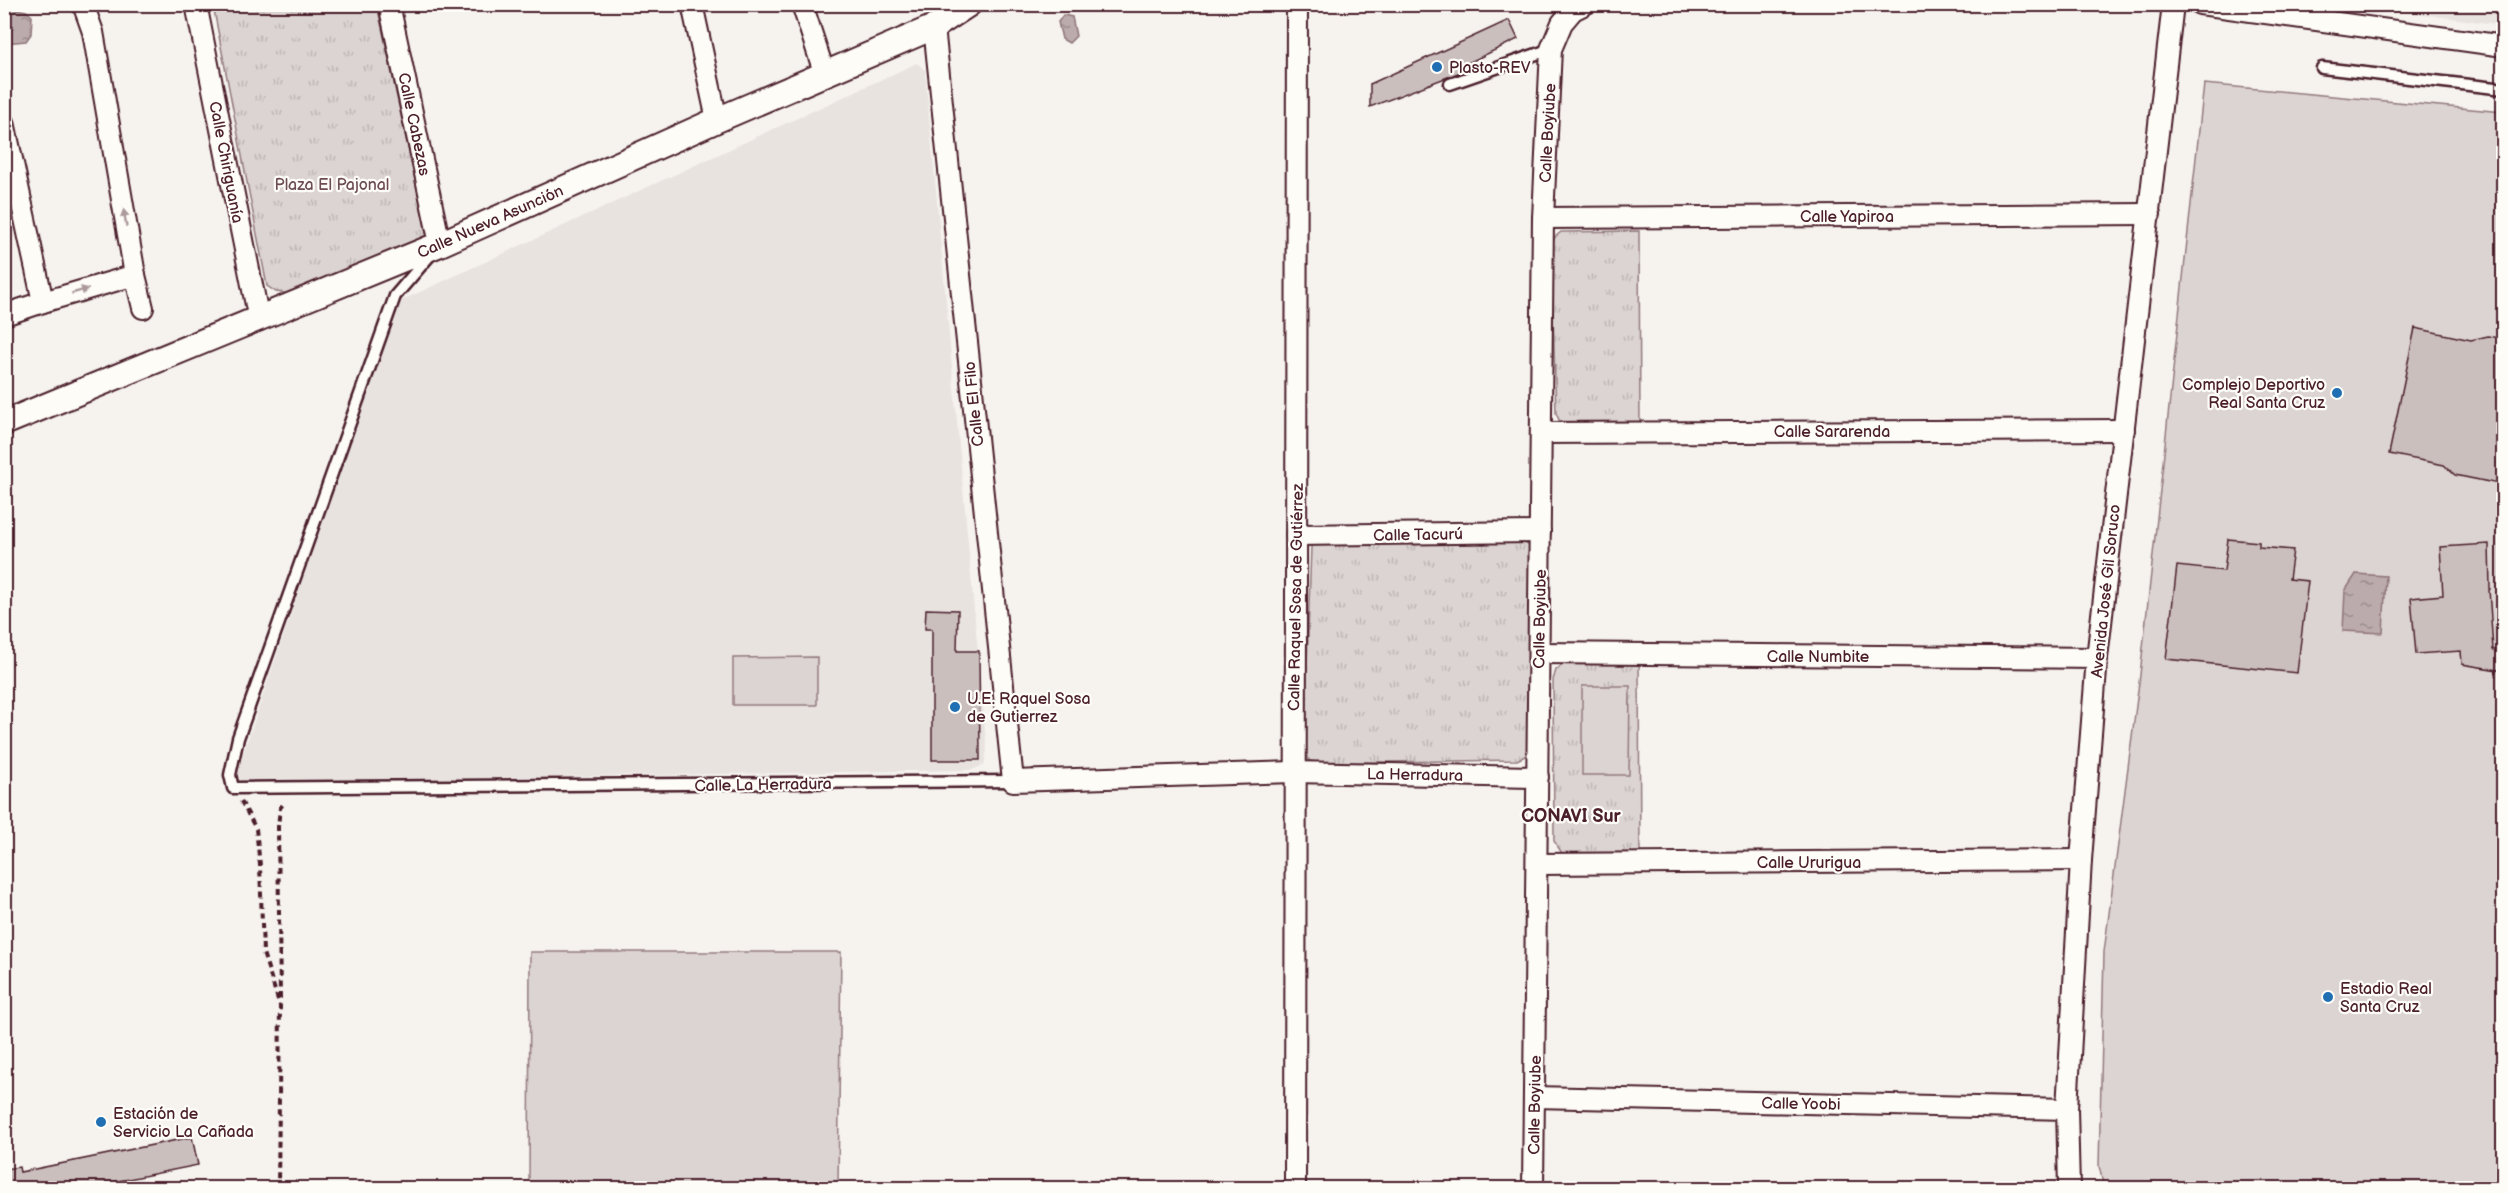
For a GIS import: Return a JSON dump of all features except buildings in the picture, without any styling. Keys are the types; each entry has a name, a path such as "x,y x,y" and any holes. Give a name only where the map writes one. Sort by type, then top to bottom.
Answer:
{"street":[{"path":"83,4 93,32 135,275 143,308"},
{"name":"Calle Chiriguanía","path":"196,4 258,320"},
{"name":"Calle Cabezas","path":"389,4 440,244"},
{"path":"692,4 717,120"},
{"path":"802,4 825,75"},
{"name":"Calle Nueva Asunción","path":"4,423 440,244 717,120 934,27 969,4"},
{"name":"Calle Raquel Sosa de Gutiérrez","path":"1295,1188 1293,772 1297,4"},
{"path":"1551,49 1562,23 1573,10 1584,4"},
{"name":"Avenida José Gil Soruco","path":"2070,1186 2067,1109 2081,860 2097,658 2173,4"},
{"path":"2200,4 2504,46"},
{"name":"Calle El Filo","path":"934,27 1013,781"},
{"name":"Calle Boyiube","path":"1533,1188 1543,218 1551,49"},
{"path":"4,122 43,302"},
{"name":"Calle Yapiroa","path":"1543,218 2150,214"},
{"path":"4,315 135,275"},
{"name":"Calle Sararenda","path":"1541,433 2124,430"},
{"name":"Calle Tacurú","path":"1296,535 1540,532"},
{"name":"Calle Numbite","path":"1539,654 2097,658"},
{"name":"Calle La Herradura","path":"1013,781 1293,772"},
{"name":"La Herradura","path":"1293,772 1538,777"},
{"name":"Calle Ururigua","path":"1536,864 2081,860"},
{"name":"Calle Yoobi","path":"1534,1097 2067,1109"}],"lane":[{"path":"1450,84 1551,49"},
{"path":"2322,68 2504,89"},
{"path":"233,788 230,775 238,738 395,296 440,244"},
{"name":"Calle La Herradura","path":"233,788 1013,781"}],"path":[{"path":"278,1188 280,1006 278,827 280,808 296,787"},
{"path":"233,788 256,829 260,865 263,953 280,1006"}],"shaded area":[{"path":"2352,5 2503,5 2503,25"},
{"path":"917,63 925,70 987,751 984,765 972,770 242,782 238,777 238,768 398,302"}],"green space":[{"name":"Plaza El Pajonal","path":"213,5 377,5 425,226 426,235 422,241 292,294 276,292 267,286"},
{"name":"Complejo Deportivo Real Santa Cruz","path":"2204,84 2503,112 2503,1188 2104,1188 2099,1166 2104,952 2140,675"},
{"path":"1639,231 1640,426 1569,426 1559,420 1556,413 1551,248 1555,237 1561,232"},
{"path":"1318,540 1520,540 1529,546 1532,559 1529,754 1517,760 1319,763 1310,761 1304,754 1311,547"},
{"path":"817,657 817,705 733,705 733,658"},
{"path":"1639,661 1640,859 1564,856 1554,841 1553,680 1556,670 1566,662"},
{"path":"1582,686 1630,686 1629,775 1582,775"},
{"path":"530,952 841,952 838,1187 529,1188"}],"water":[{"path":"12,8 26,11 32,16 31,34 26,41 5,43 5,12"},
{"path":"1063,15 1072,17 1076,36 1069,43 1062,39 1058,22"},
{"path":"2356,574 2386,576 2383,633 2343,631 2345,591"}],"place":[{"name":"Plasto-REV","path":"1437,67"},
{"name":"Complejo Deportivo Real Santa Cruz","path":"2337,393"},
{"name":"U.E. Raquel Sosa de Gutierrez","path":"955,707"},
{"name":"Estadio Real Santa Cruz","path":"2328,997"},
{"name":"Estación de Servicio La Cañada","path":"101,1122"}],"district":[{"name":"CONAVI Sur","path":"1571,816"}]}
